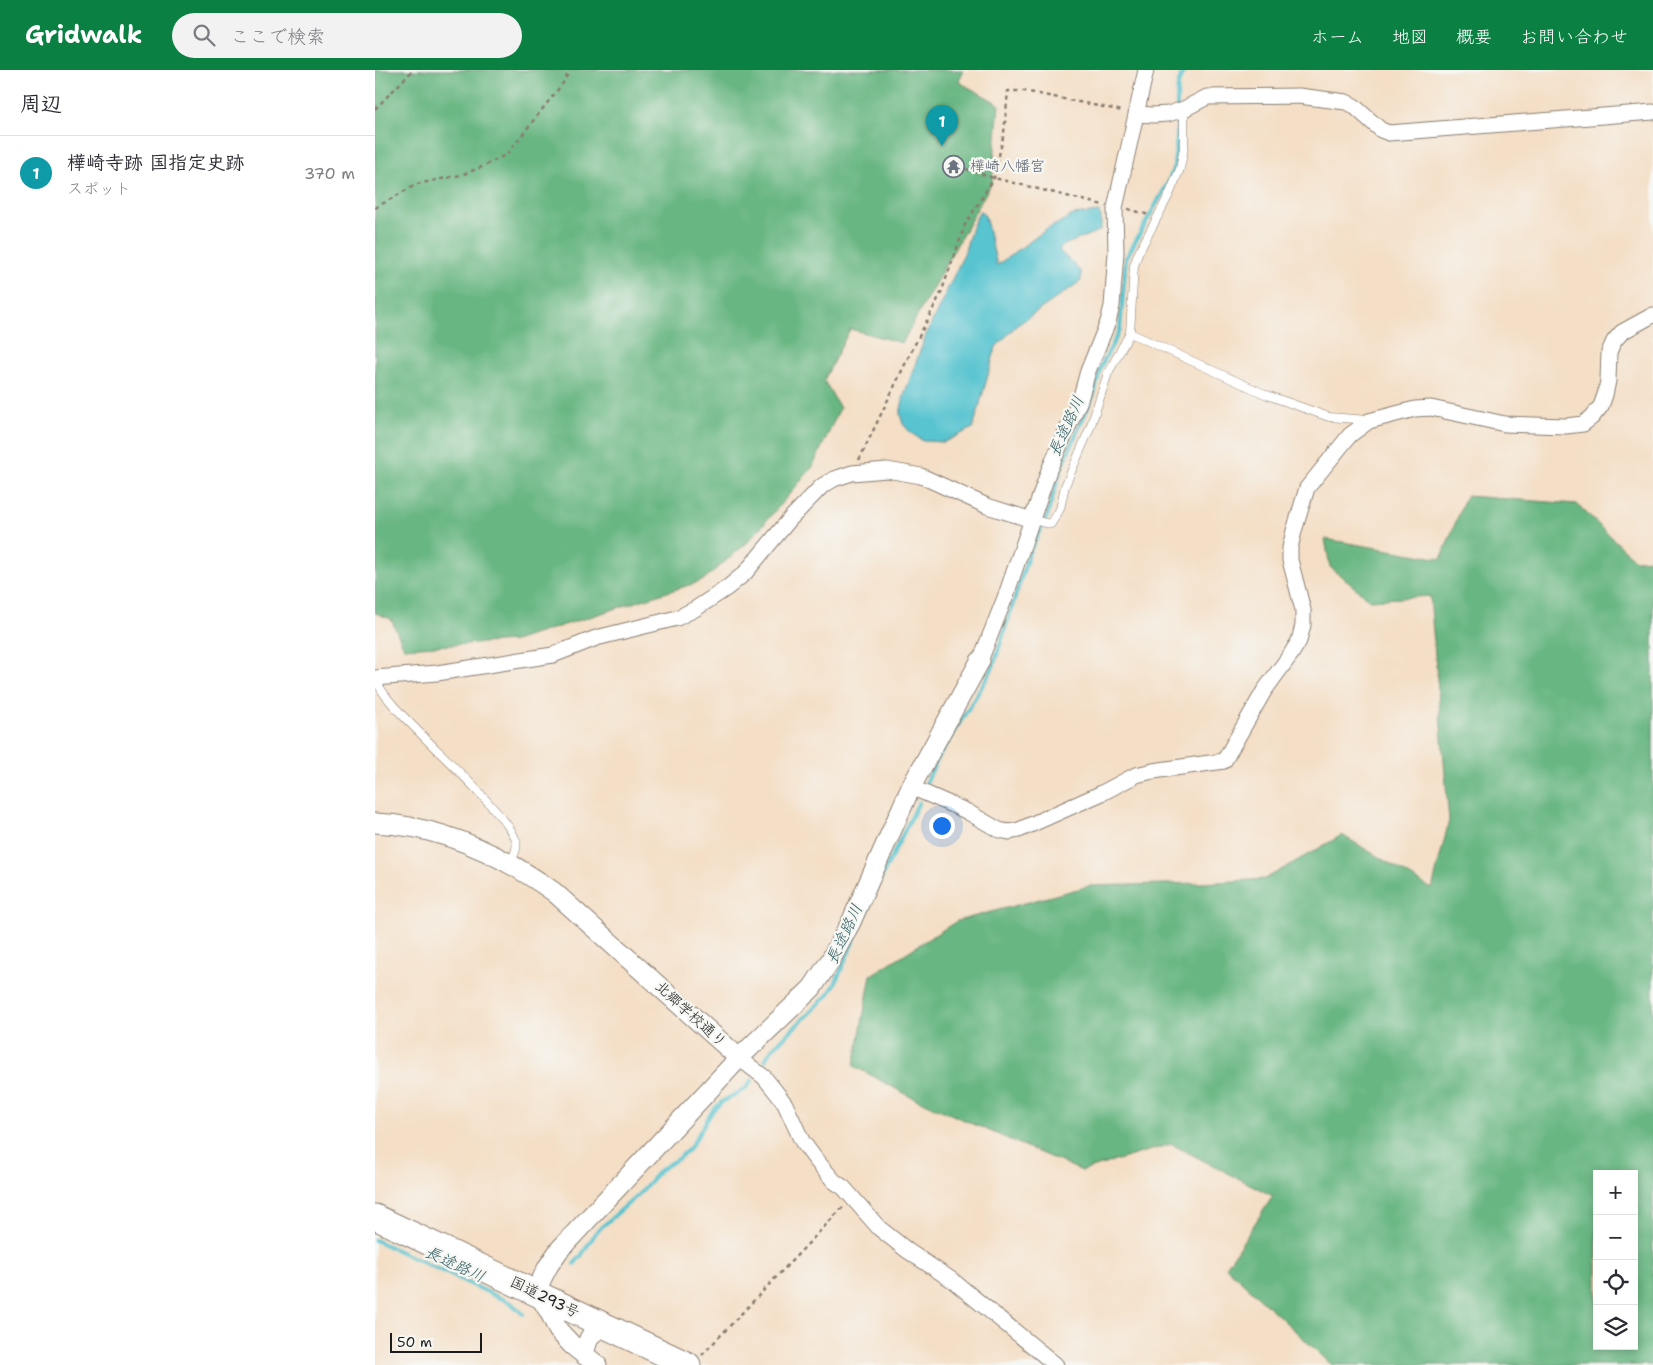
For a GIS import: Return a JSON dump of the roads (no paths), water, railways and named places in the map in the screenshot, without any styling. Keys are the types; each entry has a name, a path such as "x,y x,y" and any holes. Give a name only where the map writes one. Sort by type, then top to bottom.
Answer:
{"highway":[{"name":"国道293号","path":"375,1217 606,1326 694,1362"}],"street":[{"path":"1056,1365 952,1280 908,1252 879,1228 844,1188 834,1181 816,1160 803,1141 785,1104 764,1076 739,1058 812,988 831,961 851,922 911,787 980,661 1049,470 1080,400 1088,371 1108,322 1112,306 1116,253 1115,208 1146,70"},
{"path":"1137,114 1153,116 1168,114 1184,109 1207,97 1299,96 1337,100 1354,106 1381,130 1389,133 1653,112"},
{"path":"911,787 966,811 999,830 1009,832 1019,830 1102,793 1136,775 1224,761 1263,691 1299,641 1303,625 1303,610 1293,575 1289,548 1307,488 1331,456 1350,435 1369,421 1415,409 1431,408 1505,424 1567,426 1583,424 1601,406 1608,381 1609,352 1614,341 1622,332 1653,315"},
{"path":"375,679 437,673 553,655 596,638 677,618 727,588 745,573 790,519 822,486 853,472 887,470 921,476 987,506 1032,520"},
{"name":"北郷学校通り","path":"375,822 395,824 441,834 477,847 510,863 554,892 739,1058 560,1249 544,1271 537,1292"},
{"path":"537,1292 558,1330 572,1345 590,1359"},
{"path":"590,1359 589,1337 597,1330 606,1326"}],"lane":[{"path":"1032,520 1051,524 1055,519 1060,508 1065,486 1097,411 1108,373 1130,333 1134,266 1138,254 1169,195 1179,169 1184,148 1184,109"},
{"path":"1130,333 1267,395 1329,417 1369,421"},
{"path":"375,679 381,691 395,708 473,785 510,828 517,845 510,863"}],"water":[{"path":"980,210 985,216 997,265 1046,230 1073,215 1099,212 1101,230 1064,245 1059,250 1081,272 1081,281 1016,326 996,347 973,428 944,442 923,441 911,433 903,424 900,414 904,395 926,335 964,254 972,227"}],"waterway":[{"name":"長途路川","path":"1177,108 1177,93 1185,70"},
{"name":"長途路川","path":"926,783 938,758 993,667 1029,553 1047,516 1062,465 1094,394 1101,366 1120,330 1126,258 1168,183 1174,166 1177,115"},
{"name":"長途路川","path":"765,1060 772,1049 827,996 834,986 881,878 919,802"},
{"name":"長途路川","path":"574,1264 597,1231 638,1195 660,1170 679,1158 690,1148 713,1110 723,1101 745,1089 752,1080"},
{"name":"長途路川","path":"375,1240 511,1303 523,1314"}],"place":[{"name":"樺崎寺跡 国指定史跡","path":"942,146"},
{"name":"樺崎八幡宮","path":"954,166"}]}
